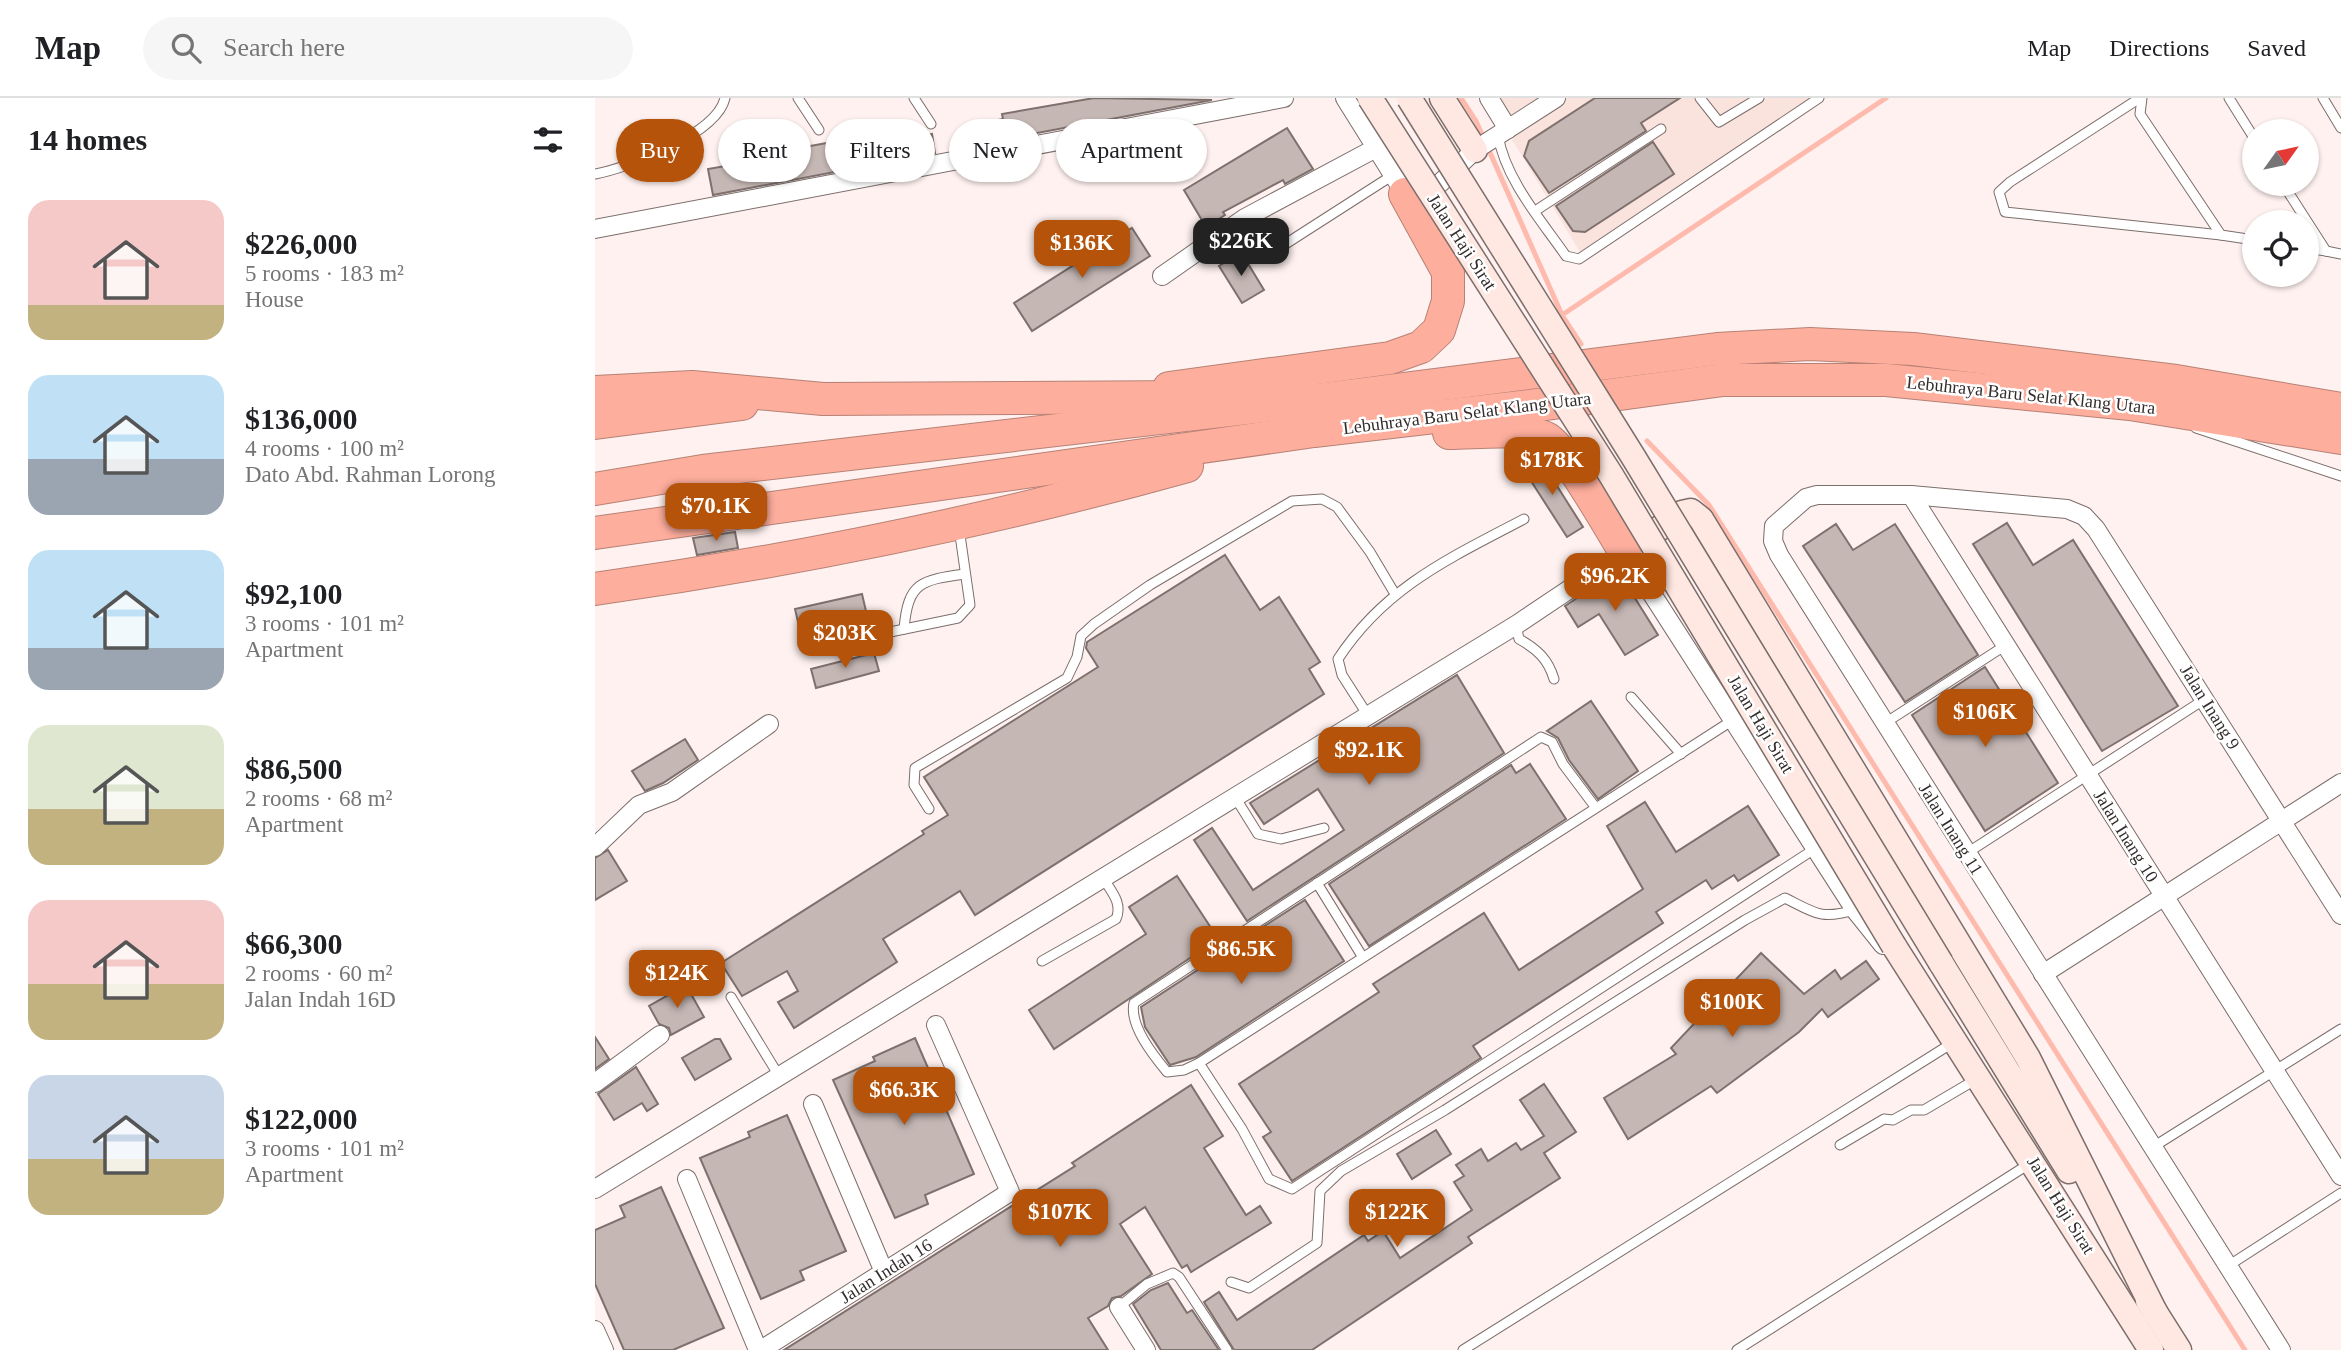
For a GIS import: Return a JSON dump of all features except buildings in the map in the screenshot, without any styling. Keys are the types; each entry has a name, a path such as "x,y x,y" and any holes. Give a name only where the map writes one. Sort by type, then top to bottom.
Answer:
{"highway":[{"path":"1101,397 1390,358 1421,347 1439,330 1448,301 1448,272 1399,185"},
{"name":"Lebuhraya Baru Selat Klang Utara","path":"595,489 703,471 1342,397 1717,349 1810,344 1913,349 2162,379 2341,409"},
{"name":"Lebuhraya Baru Selat Klang Utara","path":"595,533 1325,430 1723,380 1886,380 2130,404 2341,438"},
{"path":"595,392 692,387 792,398 1342,397"},
{"path":"595,423 792,398"},
{"path":"595,589 715,572 959,523 1325,430 1398,434 1534,435 1549,439 1564,456 1625,552"}],"main road":[{"name":"Jalan Haji Sirat","path":"1370,98 1611,475 1894,946 1980,1077 2151,1350"},
{"name":"Jalan Haji Sirat","path":"1409,98 1634,458 2179,1350"},
{"path":"1442,98 1491,140"},
{"path":"1625,552 1682,513 1691,511 1701,519 2028,1058 2156,1314"}],"street":[{"path":"595,229 1284,98"},
{"path":"1345,98 1399,185 1420,194 1436,187 1491,140 1556,98"},
{"path":"1489,98 1491,140"},
{"path":"1162,276 1245,218 1376,148"},
{"name":"Jalan Inang 11","path":"2067,509 1911,495 1817,495 1806,498 1775,526 1774,534 1779,555 2281,1350"},
{"name":"Jalan Inang 10","path":"1911,495 2341,1176"},
{"name":"Jalan Inang 9","path":"2067,509 2084,516 2096,529 2341,915"},
{"path":"595,1189 1516,625 1625,552 1735,719 1855,910 1949,1032"},
{"path":"595,846 639,805 672,792 769,724"},
{"path":"2043,974 2341,783"},
{"name":"Jalan Indah 16","path":"759,1350 1010,1192 936,1025"},
{"path":"595,1083 660,1035"},
{"path":"813,1104 884,1272"},
{"path":"687,1179 759,1350"},
{"path":"1119,1307 1146,1350"},
{"path":"595,1330 604,1350"}],"lane":[{"path":"595,174 619,169 702,129 725,98"},
{"path":"798,98 819,130"},
{"path":"914,98 928,119"},
{"path":"1700,98 1719,122 1759,98"},
{"path":"1491,140 1566,256 1579,259 1819,98"},
{"path":"2141,98 2140,114 2221,235"},
{"path":"2141,98 2010,182 1999,192 2005,212 2242,238"},
{"path":"2229,98 2242,119"},
{"path":"2323,98 2341,128"},
{"path":"1535,211 1661,129"},
{"path":"1287,243 1399,185"},
{"path":"2291,196 2326,251"},
{"path":"2319,250 2341,254"},
{"path":"2130,404 2234,442 2341,476"},
{"path":"929,809 914,785 915,768 1067,678 1077,657 1081,636 1094,624 1150,585 1292,501 1322,499 1336,507 1370,552 1395,594"},
{"path":"1367,714 1342,675 1338,659 1356,632 1395,594 1423,573 1524,519"},
{"path":"832,644 958,618 964,613 970,605 959,523"},
{"path":"904,629 907,604 915,587 930,579 965,573"},
{"path":"1516,625 1520,639 1538,650 1550,666 1554,679"},
{"path":"1885,723 2006,645"},
{"path":"1632,697 1681,754"},
{"path":"1967,853 2205,699"},
{"path":"1596,808 1563,764 1552,742 1541,737 1134,1003 1132,1013 1145,1041 1167,1072 1199,1063 1735,719"},
{"path":"1235,797 1258,834 1281,839 1324,828"},
{"path":"1199,1063 1242,1129 1269,1179 1291,1189 1816,848"},
{"path":"1042,961 1116,919 1119,910 1117,901 1103,878"},
{"path":"1317,883 1362,956"},
{"path":"1231,1282 1249,1288 1317,1243 1321,1191 1341,1171 1445,1110 1745,920 1785,898 1812,915 1833,916 1855,910"},
{"path":"731,997 779,1076"},
{"path":"2152,1147 2341,1029"},
{"path":"1463,1350 1949,1032"},
{"path":"1840,1145 1884,1119 1893,1120 1911,1110 1924,1110 1980,1077"},
{"path":"1737,1350 2034,1162"},
{"path":"2228,1266 2341,1193"},
{"path":"1119,1307 1147,1284 1173,1273 1179,1277 1227,1350"}],"shaded area":[{"path":"1487,98 1811,98 1580,252"}],"waterway":[{"path":"1461,98 1476,121 1562,315 1886,98"},
{"path":"1562,315 1581,344"},
{"path":"1647,441 1709,505 2245,1350"}]}
